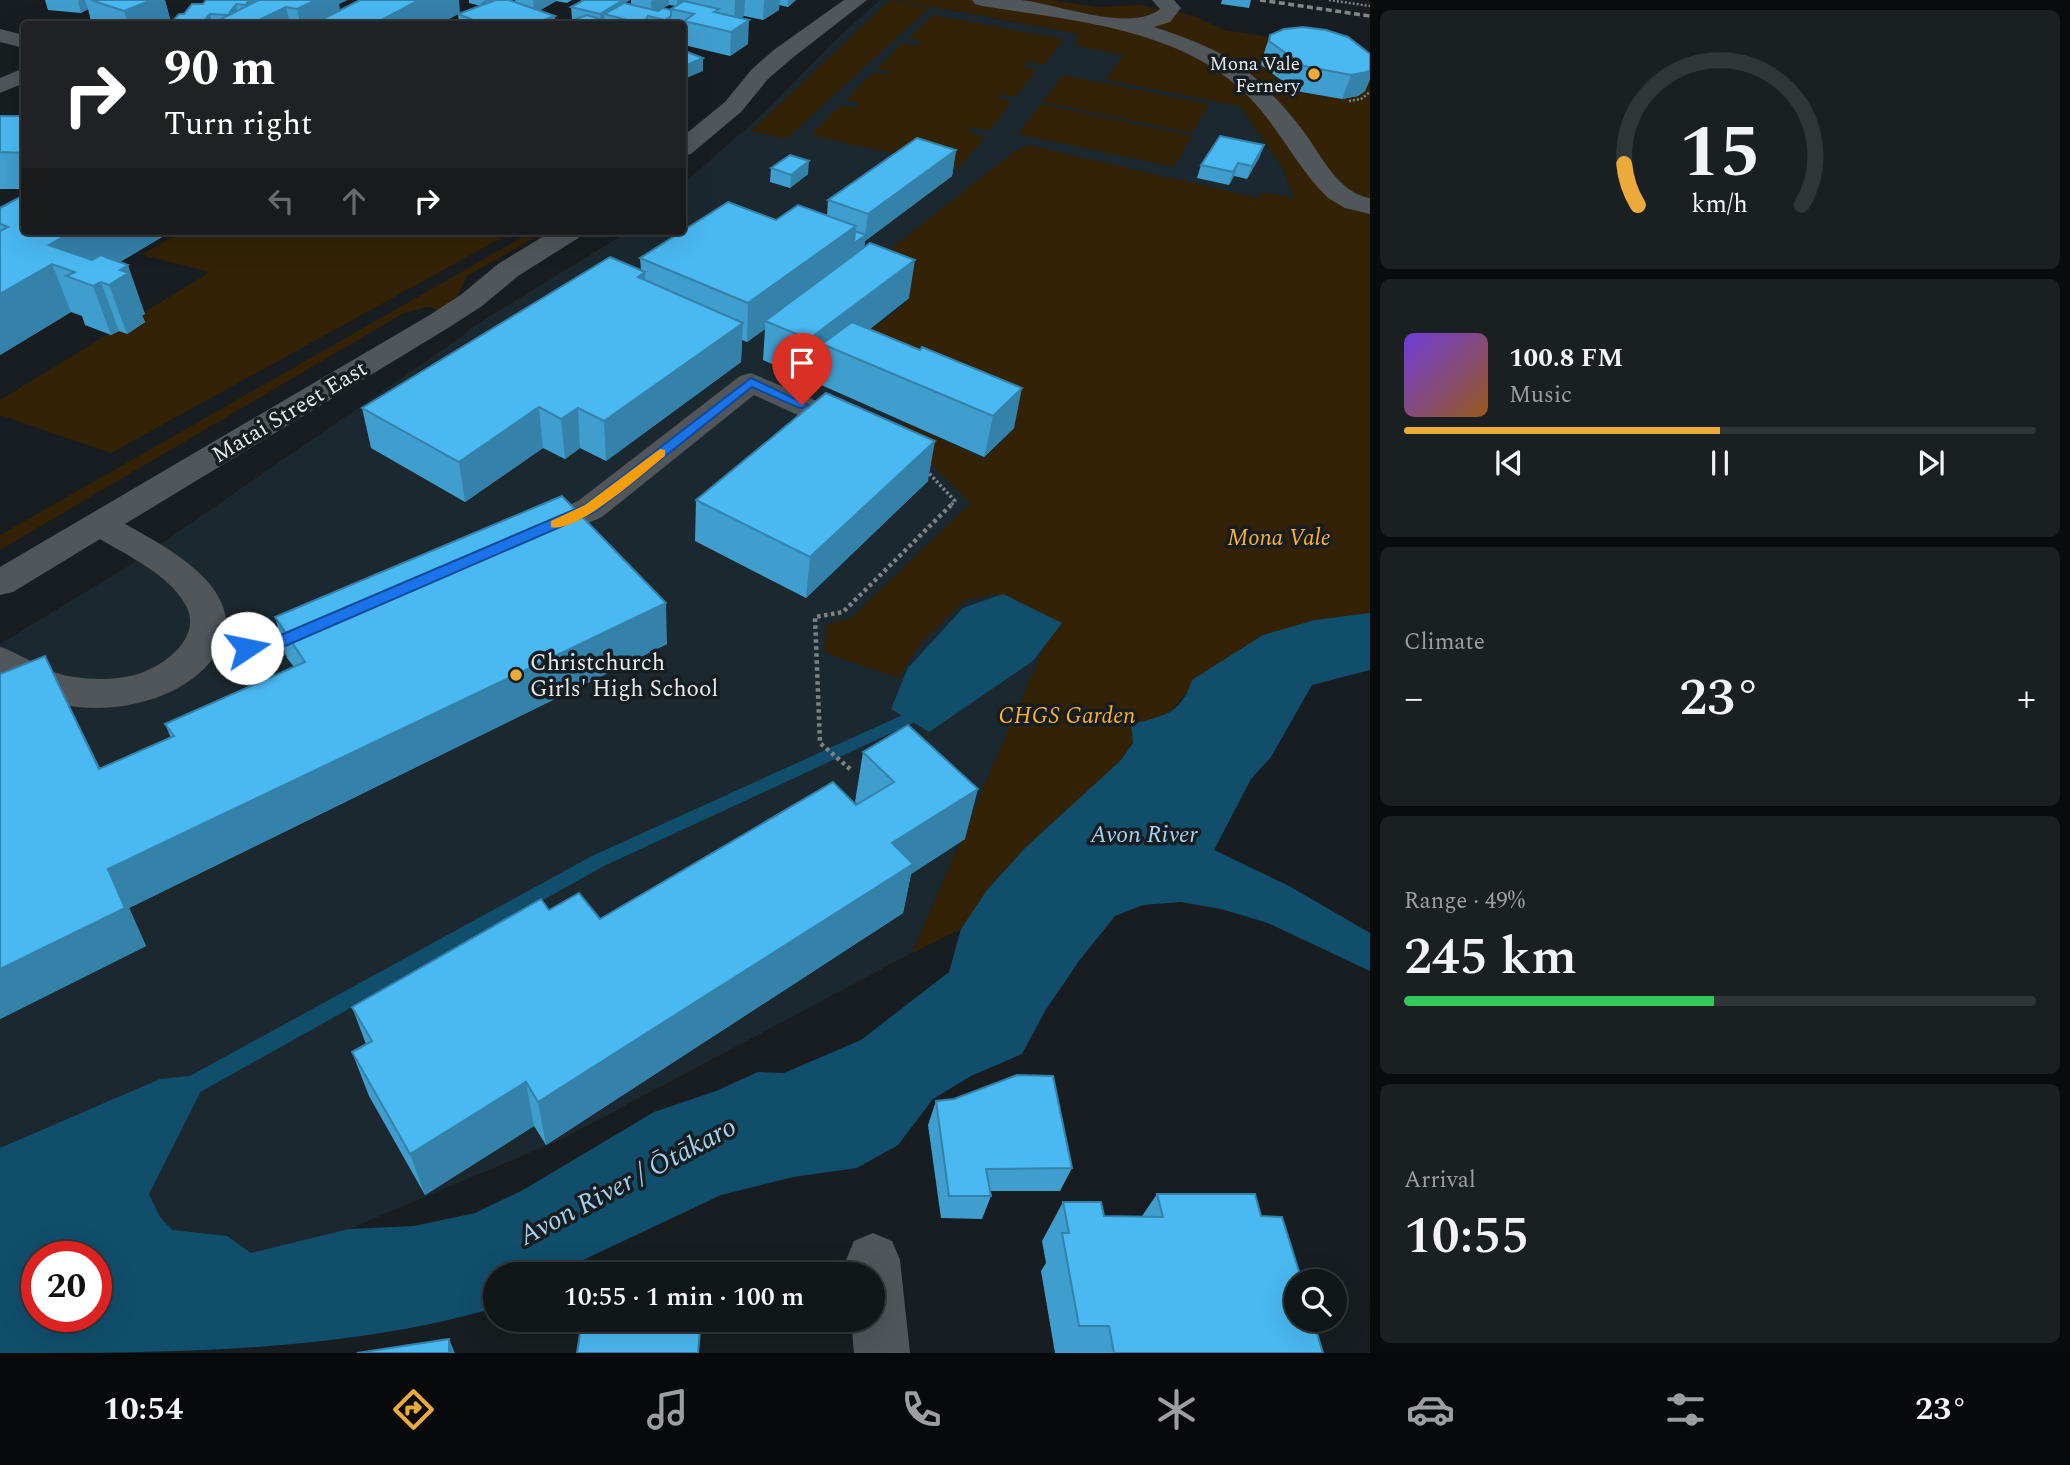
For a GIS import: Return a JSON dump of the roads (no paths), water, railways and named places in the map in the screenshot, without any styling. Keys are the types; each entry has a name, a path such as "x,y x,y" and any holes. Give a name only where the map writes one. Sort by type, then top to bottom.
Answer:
{"street":[{"path":"686,146 733,107 760,74 783,54 857,0"},
{"path":"982,0 1119,26 1180,43 1212,56 1245,80 1345,199 1370,206"},
{"path":"1119,26 1153,21 1167,15 1171,8 1162,0"},
{"path":"0,35 21,41"},
{"path":"0,86 21,76"},
{"name":"Matai Street East","path":"0,583 439,322 472,300 508,270 565,235"},
{"path":"509,545 590,509 751,382 903,451 921,464"},
{"path":"0,661 26,677 69,691 128,689 151,685 166,677 201,650 208,637 210,625 197,593 172,570 101,524"},
{"path":"208,637 231,647 264,649 362,607"},
{"path":"873,1260 882,1353"}],"water":[{"path":"1003,594 1062,623 1033,661 929,732 891,709 908,668 963,608"},
{"name":"Avon River","path":"1370,613 1370,670 1312,685 1271,757 1251,779 1214,850 1289,886 1370,933 1370,971 1268,923 1221,909 1181,902 1143,905 1115,916 1079,961 1045,1011 1022,1054 971,1076 933,1099 898,1145 857,1168 793,1177 721,1195 580,1262 483,1262 483,1311 435,1323 375,1334 250,1347 188,1351 0,1353 0,1148 160,1079 190,1076 200,1093 149,1194 160,1217 172,1230 227,1236 251,1253 349,1229 414,1226 475,1213 523,1190 654,1112 716,1091 758,1072 784,1073 861,1040 949,972 961,929 987,890 1025,848 1120,761 1133,743 1131,725 1169,713 1181,702 1192,680 1263,635 1315,620"}],"waterway":[{"path":"180,1096 195,1084 598,861 907,719"}],"railway":[{"path":"1260,0 1370,16"}],"place":[{"name":"Mona Vale Fernery","path":"1314,74"},
{"name":"Christchurch Girls' High School","path":"516,675"}],"park label":[{"name":"Mona Vale","path":"1279,537"},
{"name":"CHGS Garden","path":"1067,715"}],"water label":[{"name":"Avon River / Ōtākaro","path":"627,1180"}]}
